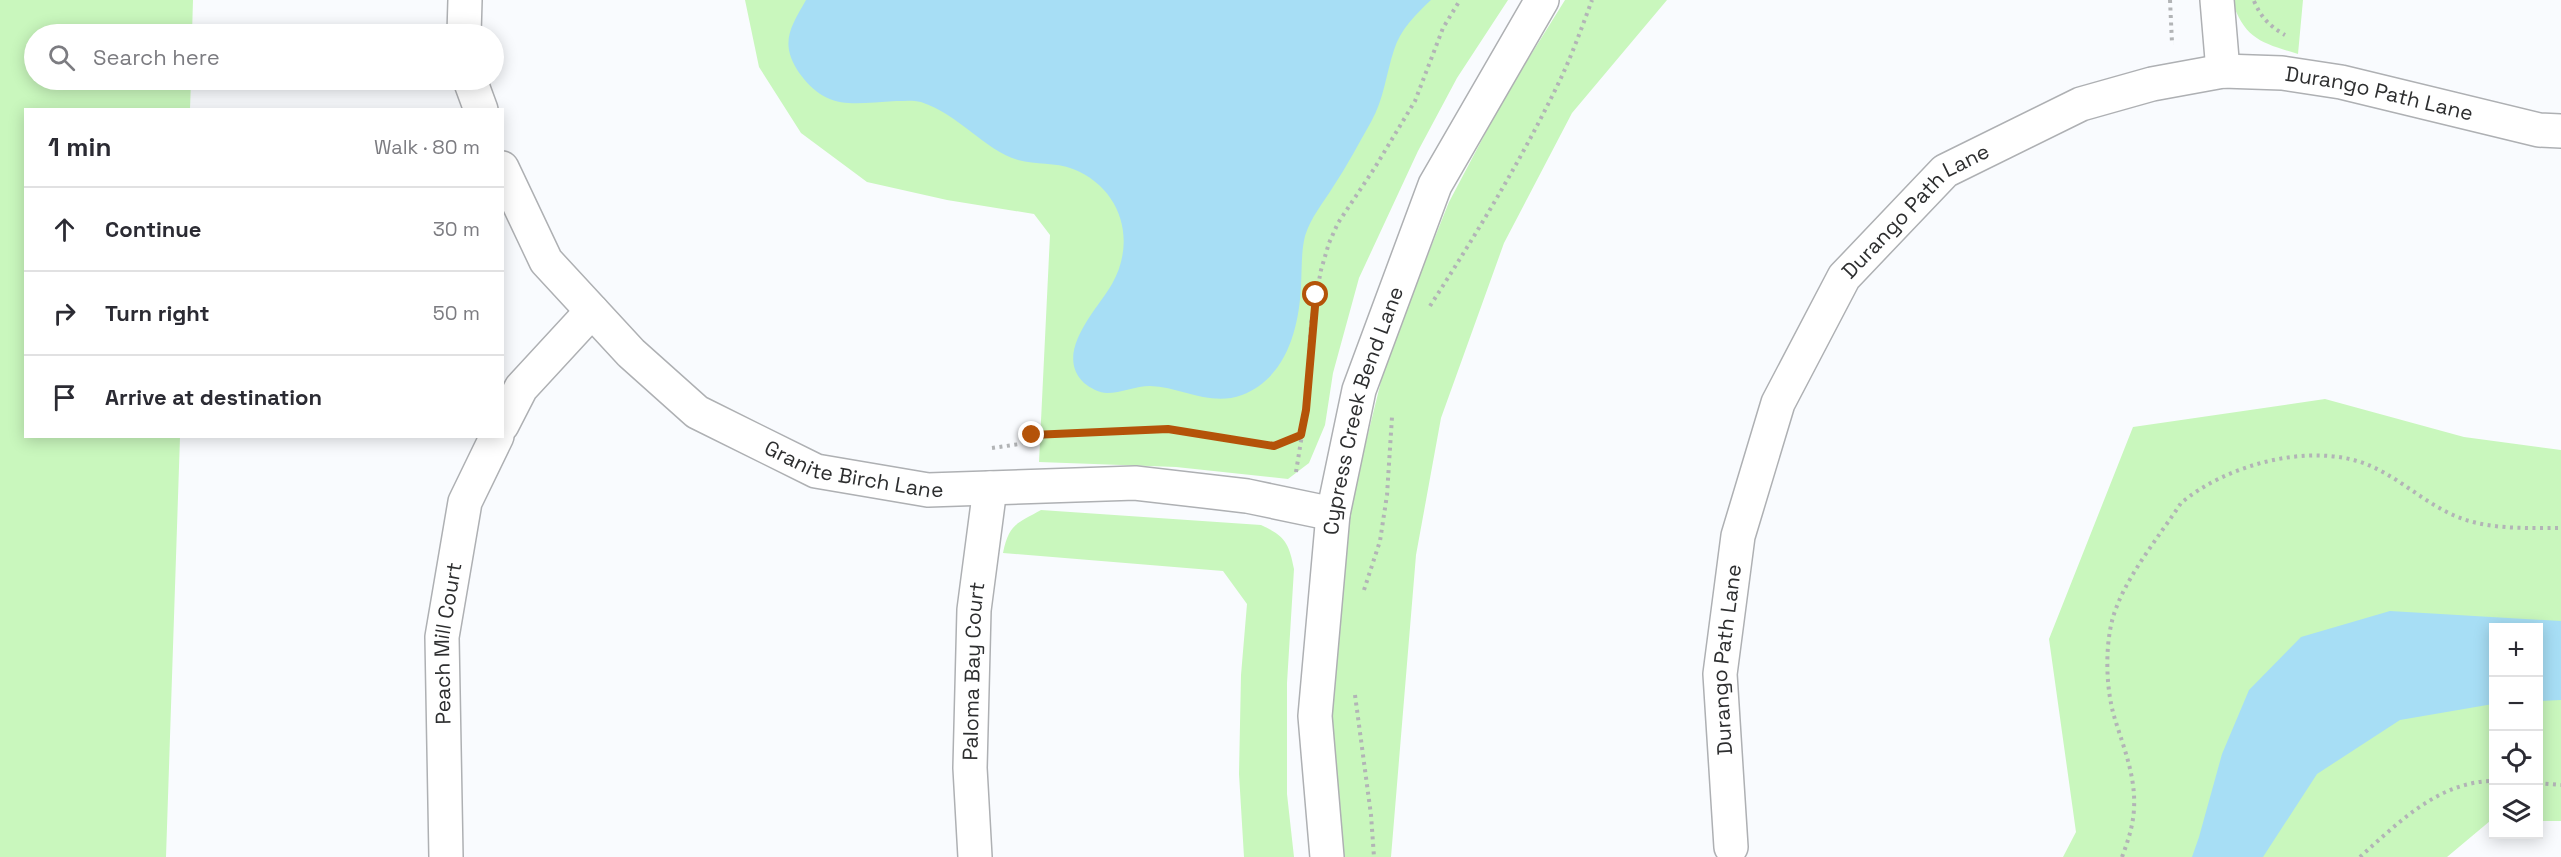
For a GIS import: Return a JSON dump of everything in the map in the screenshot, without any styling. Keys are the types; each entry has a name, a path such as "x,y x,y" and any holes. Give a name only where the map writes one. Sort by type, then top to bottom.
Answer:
{"street":[{"path":"464,24 465,0"},
{"name":"Cypress Creek Bend Lane","path":"1327,857 1315,716 1333,514 1359,390 1435,185 1542,0"},
{"path":"2217,0 2223,71"},
{"name":"Durango Path Lane","path":"1731,847 1720,674 1738,536 1778,403 1844,277 1945,171 2081,104 2152,84 2223,71 2282,73 2341,82 2539,130 2561,131"},
{"path":"474,90 480,108"},
{"name":"Granite Birch Lane","path":"504,172 546,261 631,353 697,412 816,471 928,490 1135,483 1247,496 1333,514"},
{"path":"504,421 520,388 592,311"},
{"name":"Peach Mill Court","path":"446,857 442,637 465,502 496,438"},
{"name":"Paloma Bay Court","path":"975,857 970,768 974,632 990,488"}],"path":[{"path":"992,448 1020,444 1032,435 1138,430 1178,430 1274,446 1301,435 1307,400 1313,313 1329,243 1338,223 1415,102 1443,28 1460,0"},
{"path":"1426,316 1521,155 1561,78 1592,0"},
{"path":"2254,0 2260,14 2272,28 2285,35"},
{"path":"1361,599 1380,541 1387,495 1393,411"},
{"path":"2122,857 2131,832 2134,806 2126,749 2113,714 2109,685 2112,621 2127,587 2181,503 2194,492 2243,468 2322,454 2367,464 2453,515 2476,522 2510,527 2561,528"},
{"path":"1355,685 1374,857"},
{"path":"2360,857 2403,819 2437,796 2465,784 2489,781"},
{"path":"2543,783 2561,785"}],"green space":[{"path":"0,0 193,0 192,24 24,24 24,90 191,90 190,108 24,108 24,438 180,438 166,857 0,857"},
{"path":"745,0 1508,0 1457,78 1418,151 1359,278 1333,373 1325,425 1309,463 1288,479 1176,467 1039,462 1050,235 1034,214 947,200 867,182 801,133 759,67"},
{"path":"1565,0 1667,0 1572,113 1504,243 1441,418 1416,555 1391,857 1343,857 1332,732 1334,674 1348,515 1387,357 1449,202 1504,98"},
{"path":"2232,0 2303,0 2298,54 2256,38 2242,23"},
{"path":"2325,399 2464,437 2561,450 2561,821 2543,821 2543,623 2489,623 2489,822 2447,857 2063,857 2076,832 2049,639 2133,427"},
{"path":"1041,510 1261,525 1285,541 1294,569 1287,683 1287,794 1294,857 1244,857 1239,774 1241,675 1247,604 1223,571 1003,553 1011,530"}],"water":[{"path":"806,0 1431,0 1400,36 1375,113 1305,236 1300,302 1293,335 1287,350 1270,377 1257,387 1242,395 1219,399 1150,386 1104,393 1084,383 1076,371 1073,359 1075,345 1088,319 1112,284 1123,250 1120,217 1113,202 1103,189 1073,169 1052,164 1025,162 1005,155 948,115 921,102 855,103 832,100 821,95 800,74 788,45 795,19"},
{"path":"2390,611 2561,621 2561,700 2543,701 2543,623 2489,623 2489,705 2400,720 2317,774 2263,857 2192,857 2222,754 2249,690 2301,637"}],"route":[{"path":"1032,435 1168,429 1274,446 1301,435 1306,410 1311,323 1316,295"}]}
